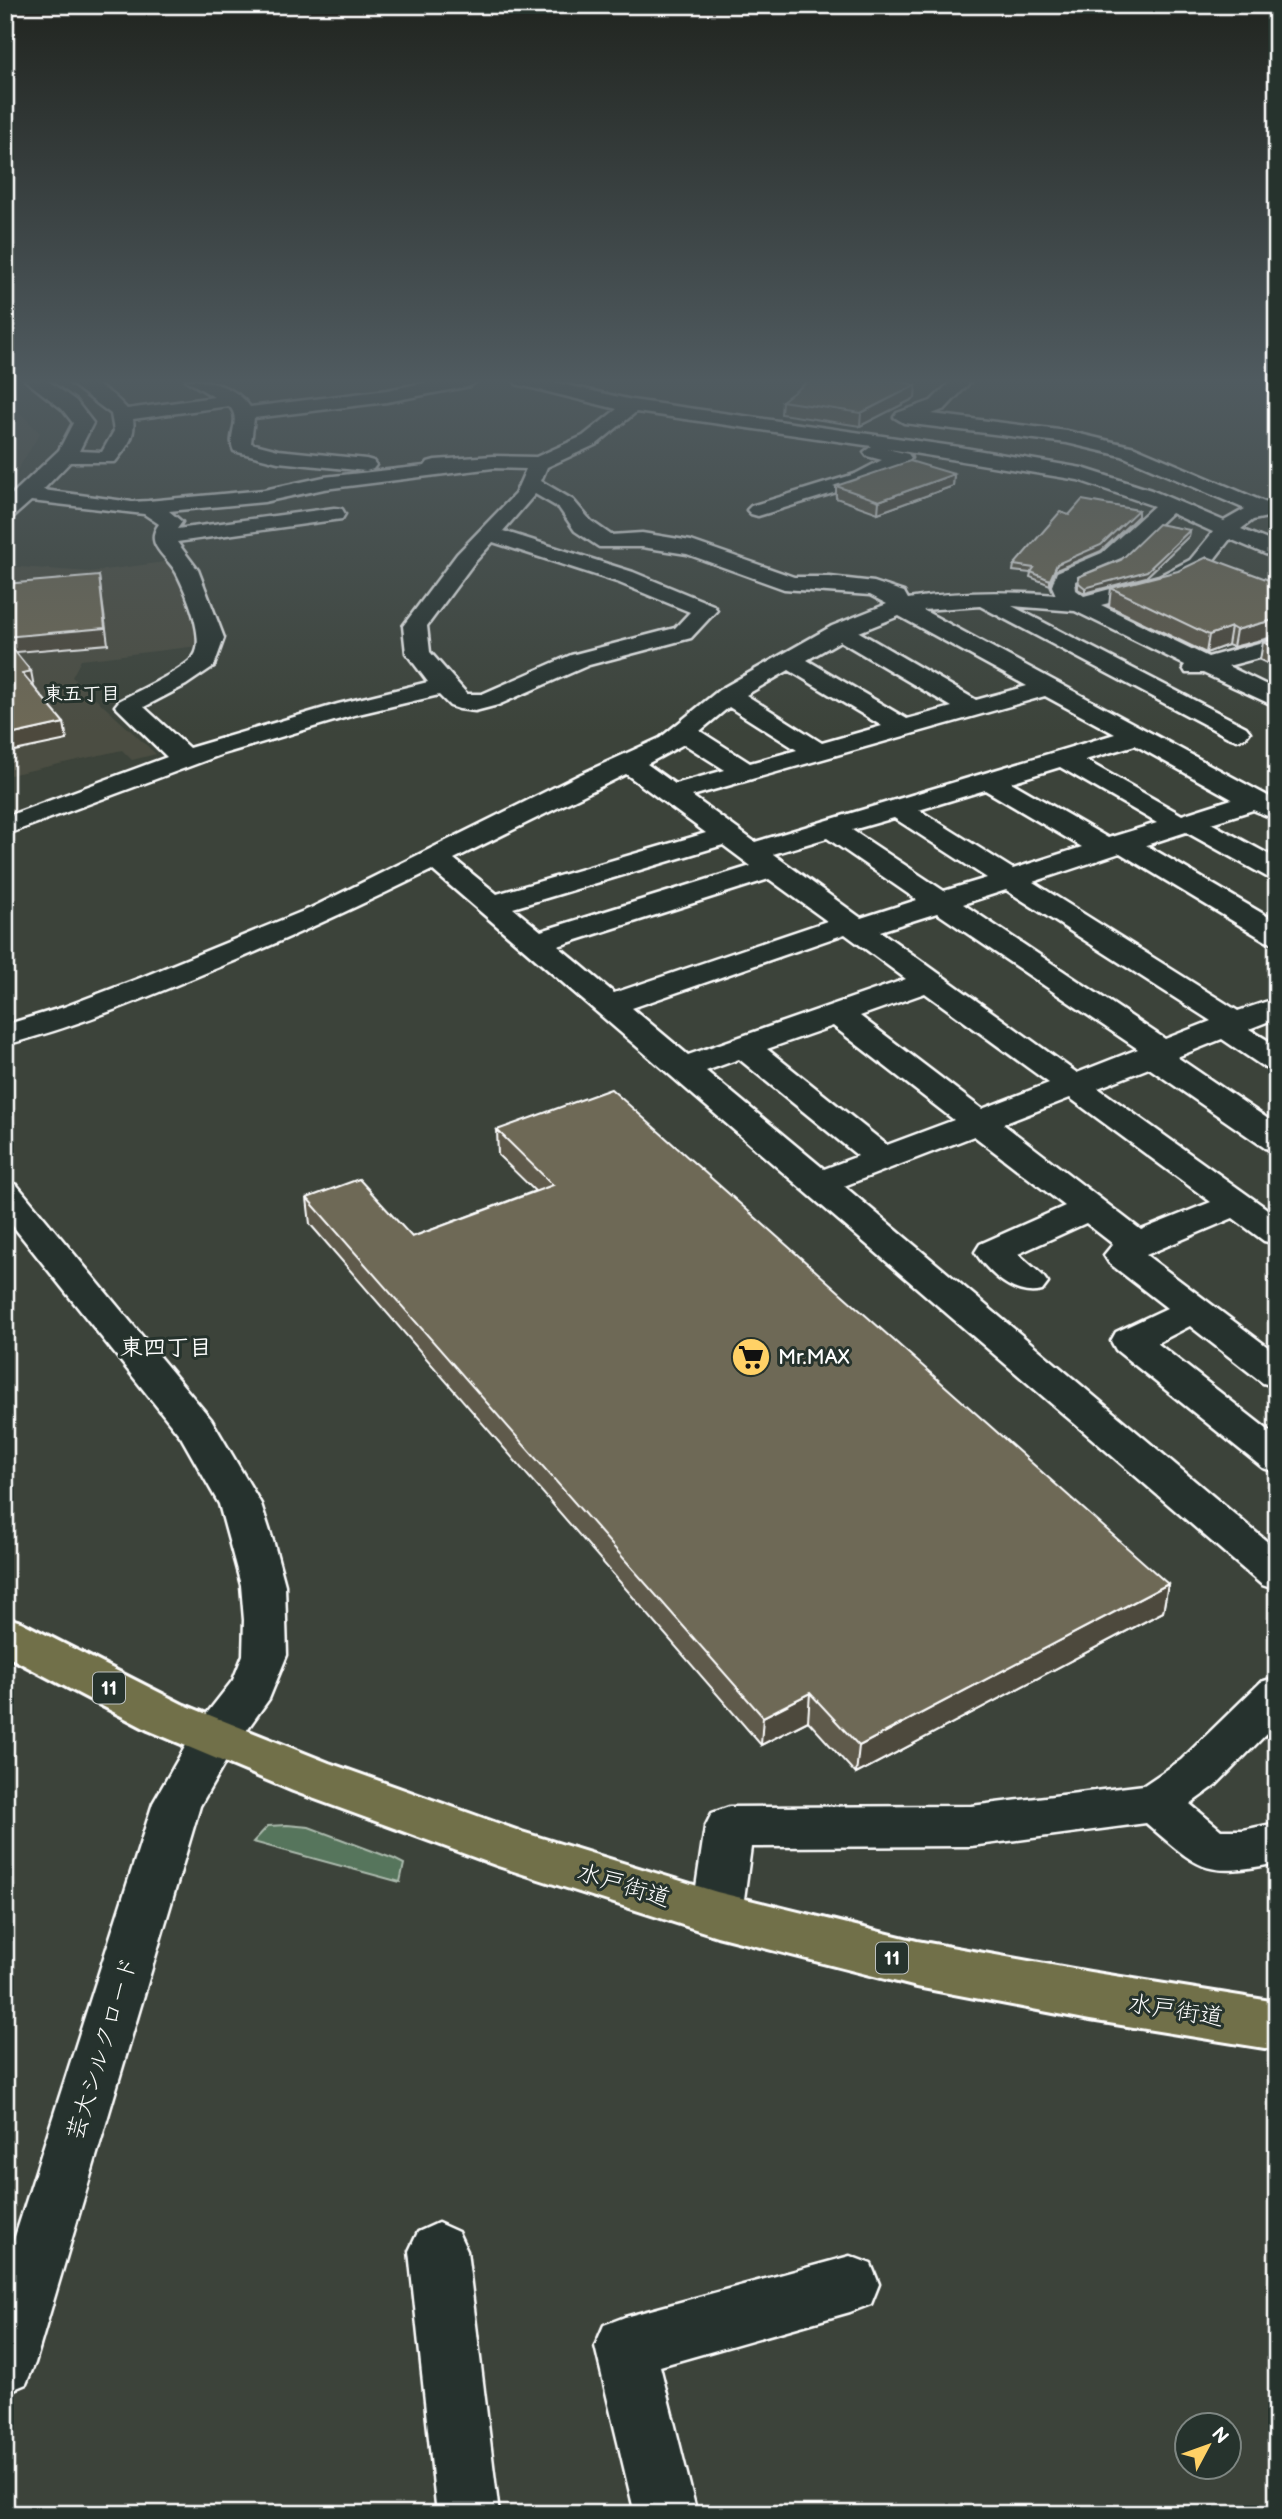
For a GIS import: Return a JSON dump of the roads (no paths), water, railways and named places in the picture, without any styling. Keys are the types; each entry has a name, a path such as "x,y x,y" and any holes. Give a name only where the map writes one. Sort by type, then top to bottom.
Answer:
{"main road":[{"name":"水戸街道","path":"5,1634 214,1739 516,1851 717,1914 917,1964 1090,1996 1277,2025"}],"street":[{"path":"5,512 23,498"},
{"path":"54,498 148,508 249,498"},
{"path":"489,534 625,577 705,610 683,633 580,660 489,700 475,703 459,701 418,653 415,626 466,559 489,534 523,498"},
{"path":"559,498 583,526 607,541 642,540 691,548 792,584 830,584 874,589 896,597 900,607 1266,806"},
{"path":"758,510 798,498"},
{"path":"1150,498 1277,552"},
{"path":"1239,498 1272,513"},
{"path":"1168,505 1110,558 1065,577 1062,585 1065,594 1080,604 1277,700"},
{"path":"148,508 171,522 164,537 166,546 187,570 212,638 205,661 177,680 128,706 185,759"},
{"path":"5,1035 75,1014 236,951 321,914 669,744 728,695 840,631 900,607 942,600 982,599 1080,604 1186,573 1198,565 1246,515 1272,513"},
{"path":"164,537 334,514"},
{"path":"982,599 1237,732"},
{"path":"840,631 973,709"},
{"path":"1073,701 1277,645"},
{"path":"790,660 903,728"},
{"path":"5,827 185,759 347,709 444,686"},
{"path":"670,794 1047,688"},
{"path":"728,695 818,752"},
{"path":"1170,754 1277,720"},
{"path":"683,732 746,772"},
{"path":"492,905 750,852 1137,736"},
{"path":"1063,758 1277,871"},
{"path":"628,763 1277,1233"},
{"path":"989,781 1277,935"},
{"path":"610,1006 853,926 940,902 1184,823 1266,806"},
{"path":"897,808 1230,1025 1277,1061"},
{"path":"830,828 1157,1053 1277,1141"},
{"path":"535,943 750,852"},
{"path":"436,858 1277,1574"},
{"path":"683,1068 929,981"},
{"path":"820,1183 1277,1007"},
{"path":"838,1014 1137,1245"},
{"path":"744,1047 883,1159"},
{"path":"1237,1204 1137,1245 1122,1255 1277,1374"},
{"name":"芸大シルクロード","path":"5,2363 177,1803 214,1739 253,1687 265,1655 266,1619 263,1585 240,1504 197,1429 11,1208"},
{"path":"1029,1283 993,1252 1091,1208"},
{"path":"1193,1310 1130,1341 1277,1458"},
{"path":"717,1914 729,1827 971,1826 1155,1803 1198,1773 1277,1694"},
{"path":"1155,1803 1211,1850 1243,1850 1277,1843"},
{"path":"438,2251 468,2514"},
{"path":"666,2514 625,2346 850,2284"}],"place":[{"name":"Mr.MAX","path":"751,1357"}],"district":[{"name":"東五丁目","path":"82,693"},
{"name":"東四丁目","path":"166,1347"}]}
